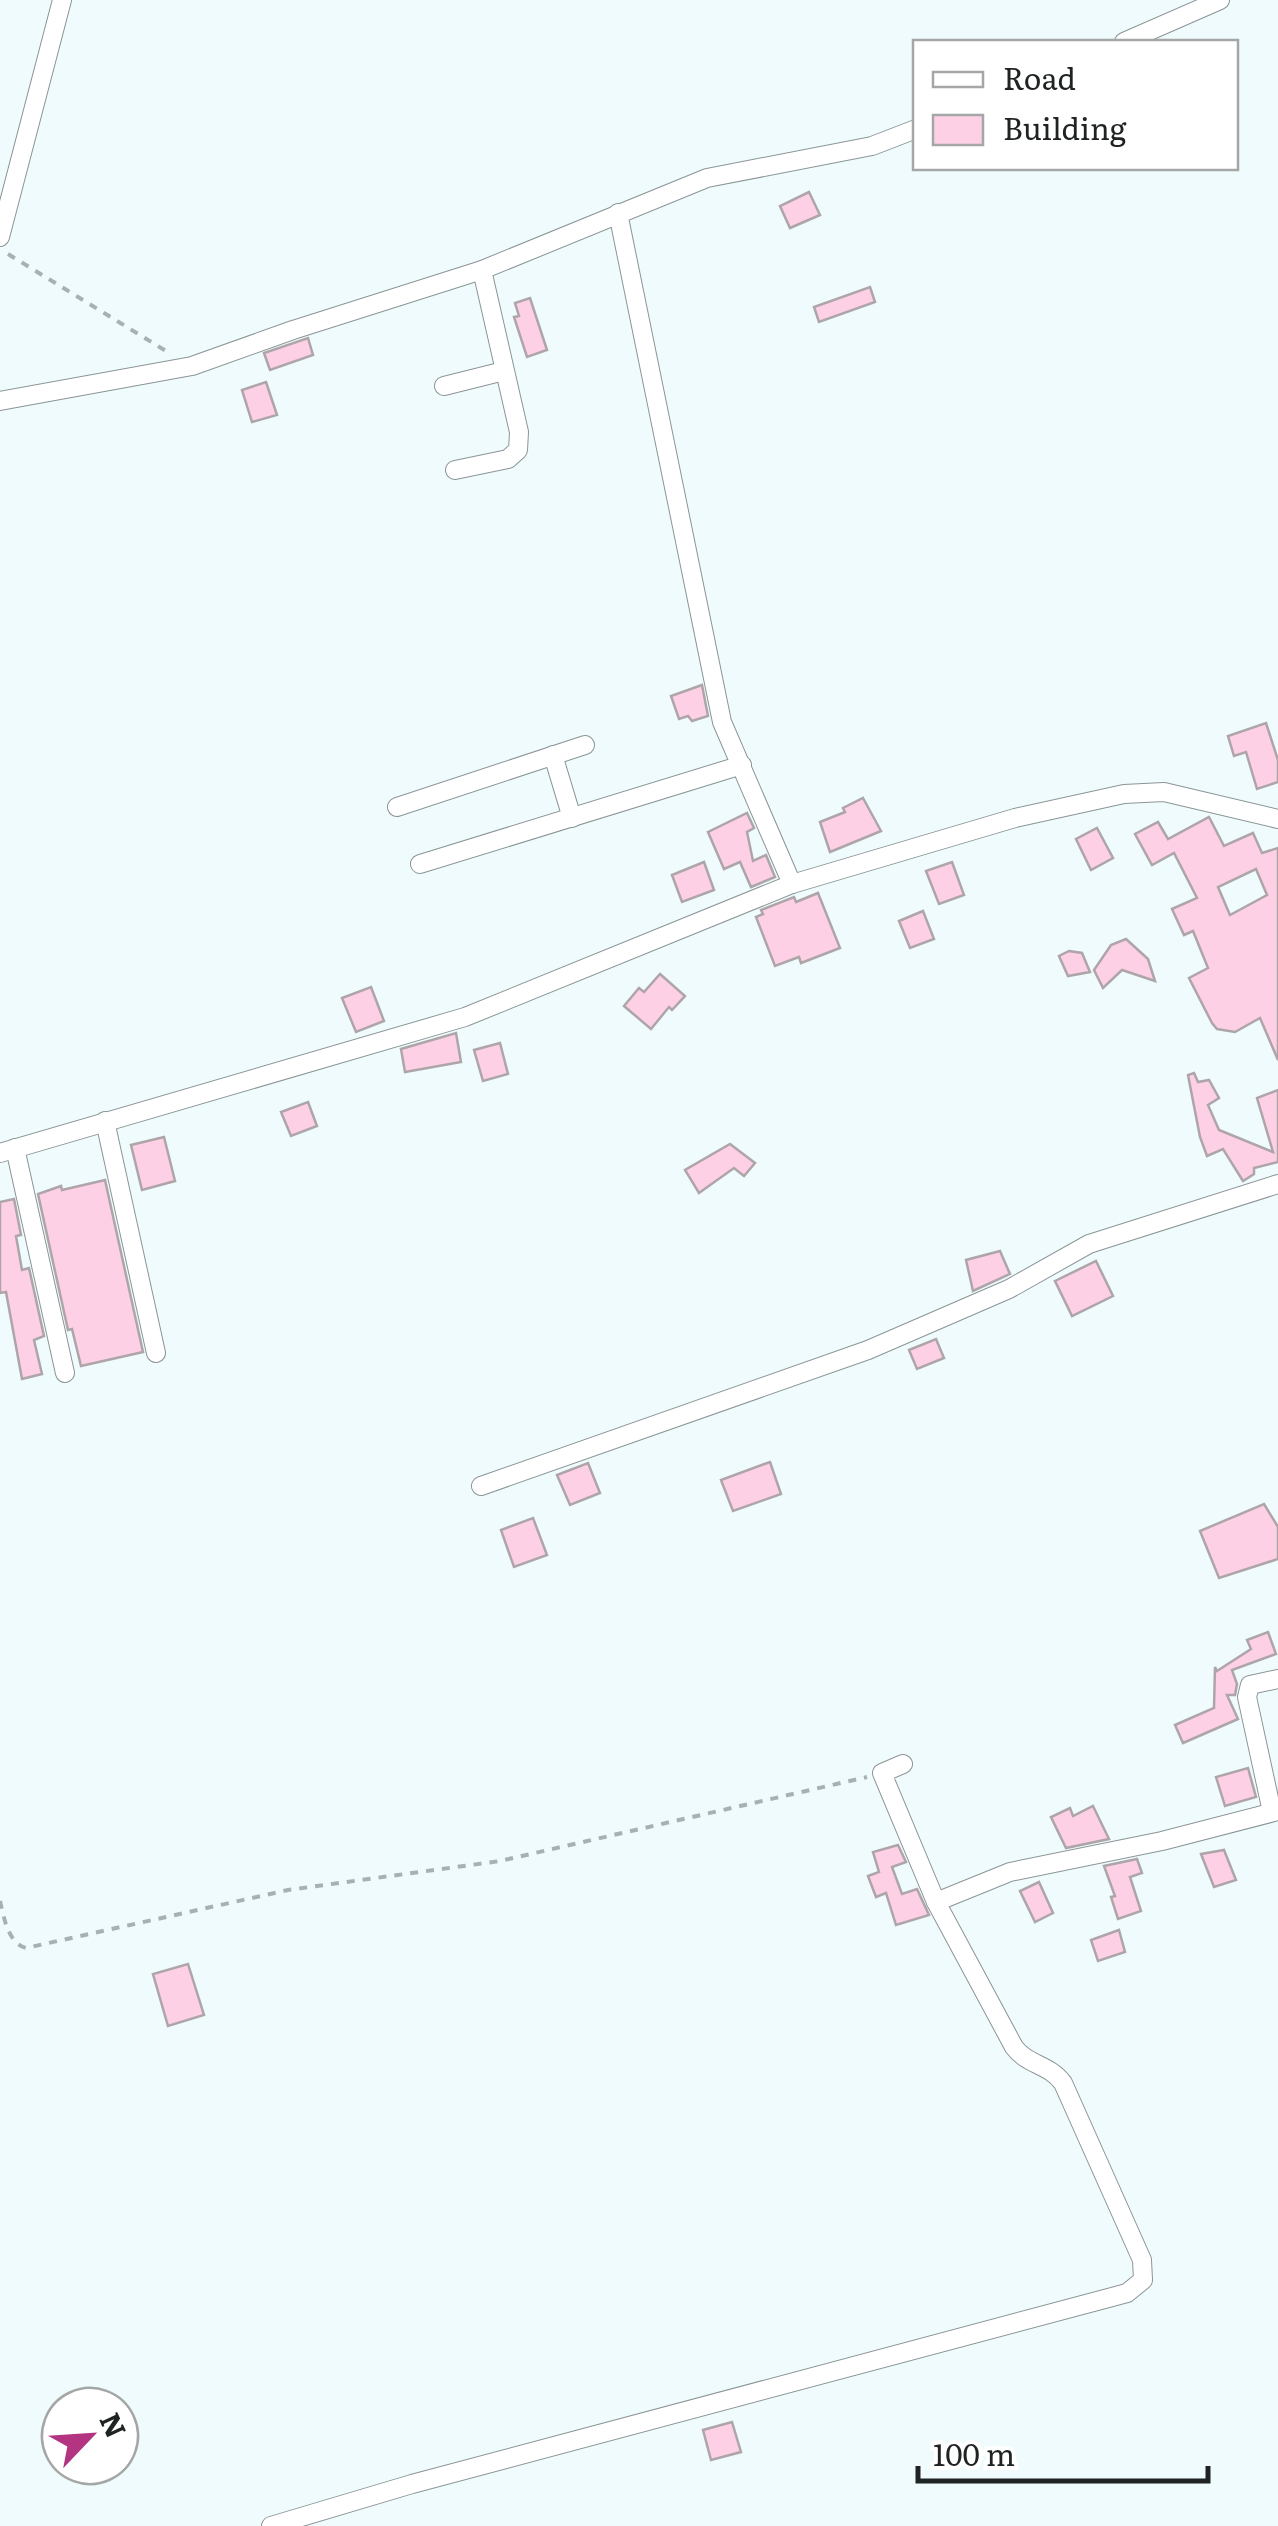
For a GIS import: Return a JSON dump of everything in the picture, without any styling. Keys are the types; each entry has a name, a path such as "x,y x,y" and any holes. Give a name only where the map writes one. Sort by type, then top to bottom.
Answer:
{"street":[{"path":"0,237 62,0"},
{"path":"1129,40 1220,0"},
{"path":"0,402 192,366 482,270 707,178 872,146 913,130"},
{"path":"618,214 722,722 792,884"},
{"path":"455,470 508,459 518,450 519,432 482,270"},
{"path":"444,386 504,371"},
{"path":"398,807 585,745"},
{"path":"553,755 572,818"},
{"path":"420,864 742,765"},
{"path":"65,1373 7,1151 465,1017 792,884 1015,818 1124,794 1164,792 1278,819"},
{"path":"105,1121 156,1353"},
{"path":"481,1486 868,1350 995,1296 1090,1244 1278,1184"},
{"path":"936,1902 1010,1872 1275,1811 1247,1697 1250,1686 1278,1678"},
{"path":"271,2526 1138,2286 1145,2274 1142,2260 1063,2083 1055,2072 1021,2056 1014,2047 936,1902 882,1773 903,1764"}],"path":[{"path":"0,250 192,366"},
{"path":"0,1901 11,1936 19,1947 26,1948 288,1890 500,1861 882,1773"}],"building":[{"path":"809,192 820,215 790,228 780,206"},
{"path":"870,287 875,302 819,322 814,307"},
{"path":"530,298 547,350 527,357 514,317 519,316 515,303"},
{"path":"308,338 313,355 270,370 264,353"},
{"path":"266,382 277,415 252,422 242,390"},
{"path":"702,685 708,716 692,721 688,716 679,719 671,696"},
{"path":"1266,723 1278,760 1278,782 1257,789 1246,752 1234,756 1228,736"},
{"path":"863,798 881,831 830,852 820,822 845,812 843,808"},
{"path":"747,813 754,828 747,832 753,861 766,855 775,877 751,887 740,862 724,869 708,832"},
{"path":"1209,817 1224,846 1253,833 1262,853 1278,848 1278,1060 1260,1018 1235,1032 1217,1029 1189,978 1208,968 1193,931 1184,935 1172,909 1197,898 1174,853 1152,865 1135,834 1158,822 1168,839","holes":["1256,869 1267,895 1230,915 1218,887"]},
{"path":"1097,828 1113,858 1091,870 1076,839"},
{"path":"704,862 714,890 682,902 672,875"},
{"path":"952,862 964,895 939,904 926,871"},
{"path":"818,893 840,948 801,963 799,957 775,966 756,917 763,914 761,910 794,897 796,902"},
{"path":"923,911 934,939 910,948 899,921"},
{"path":"1126,939 1148,959 1155,981 1122,970 1103,988 1094,970 1111,945"},
{"path":"1069,951 1082,953 1090,972 1068,976 1059,956"},
{"path":"660,974 685,996 672,1010 669,1007 651,1029 624,1006 639,988 644,992"},
{"path":"371,987 384,1021 356,1032 342,998"},
{"path":"456,1033 461,1062 405,1072 401,1049"},
{"path":"500,1043 508,1074 483,1081 474,1050"},
{"path":"1194,1073 1198,1082 1209,1080 1219,1098 1208,1105 1219,1130 1273,1152 1257,1098 1278,1090 1278,1162 1254,1168 1254,1174 1243,1181 1223,1149 1207,1156 1188,1075"},
{"path":"308,1102 317,1126 291,1136 281,1112"},
{"path":"164,1137 175,1181 142,1190 131,1145"},
{"path":"730,1144 755,1163 744,1176 734,1168 699,1193 685,1170"},
{"path":"105,1180 143,1352 81,1366 72,1329 68,1330 38,1194 61,1186 62,1190"},
{"path":"14,1199 22,1270 29,1268 44,1336 34,1340 42,1374 22,1379 6,1292 0,1293 0,1202"},
{"path":"1000,1251 1010,1274 973,1291 966,1260"},
{"path":"1096,1261 1113,1296 1072,1316 1055,1281"},
{"path":"936,1339 944,1358 917,1369 909,1350"},
{"path":"770,1462 781,1494 733,1511 721,1480"},
{"path":"588,1463 600,1493 570,1505 557,1475"},
{"path":"1264,1504 1278,1527 1278,1559 1219,1578 1200,1531"},
{"path":"533,1518 547,1555 514,1567 501,1530"},
{"path":"1268,1632 1276,1654 1232,1670 1237,1684 1235,1695 1227,1695 1238,1719 1183,1743 1175,1725 1214,1708 1215,1667 1217,1671 1251,1649 1247,1640"},
{"path":"1248,1768 1256,1797 1225,1806 1216,1777"},
{"path":"1093,1806 1109,1839 1066,1848 1051,1817 1070,1808 1073,1816"},
{"path":"898,1845 906,1862 892,1867 902,1894 917,1889 929,1915 896,1925 886,1893 876,1897 868,1876 879,1872 873,1852"},
{"path":"1224,1850 1236,1880 1214,1887 1201,1854"},
{"path":"1137,1859 1142,1873 1130,1877 1141,1911 1118,1919 1104,1866"},
{"path":"1039,1882 1053,1913 1035,1922 1020,1891"},
{"path":"1119,1930 1125,1952 1098,1961 1091,1940"},
{"path":"188,1964 204,2015 168,2026 153,1974"},
{"path":"732,2422 741,2452 711,2460 703,2430"}]}
